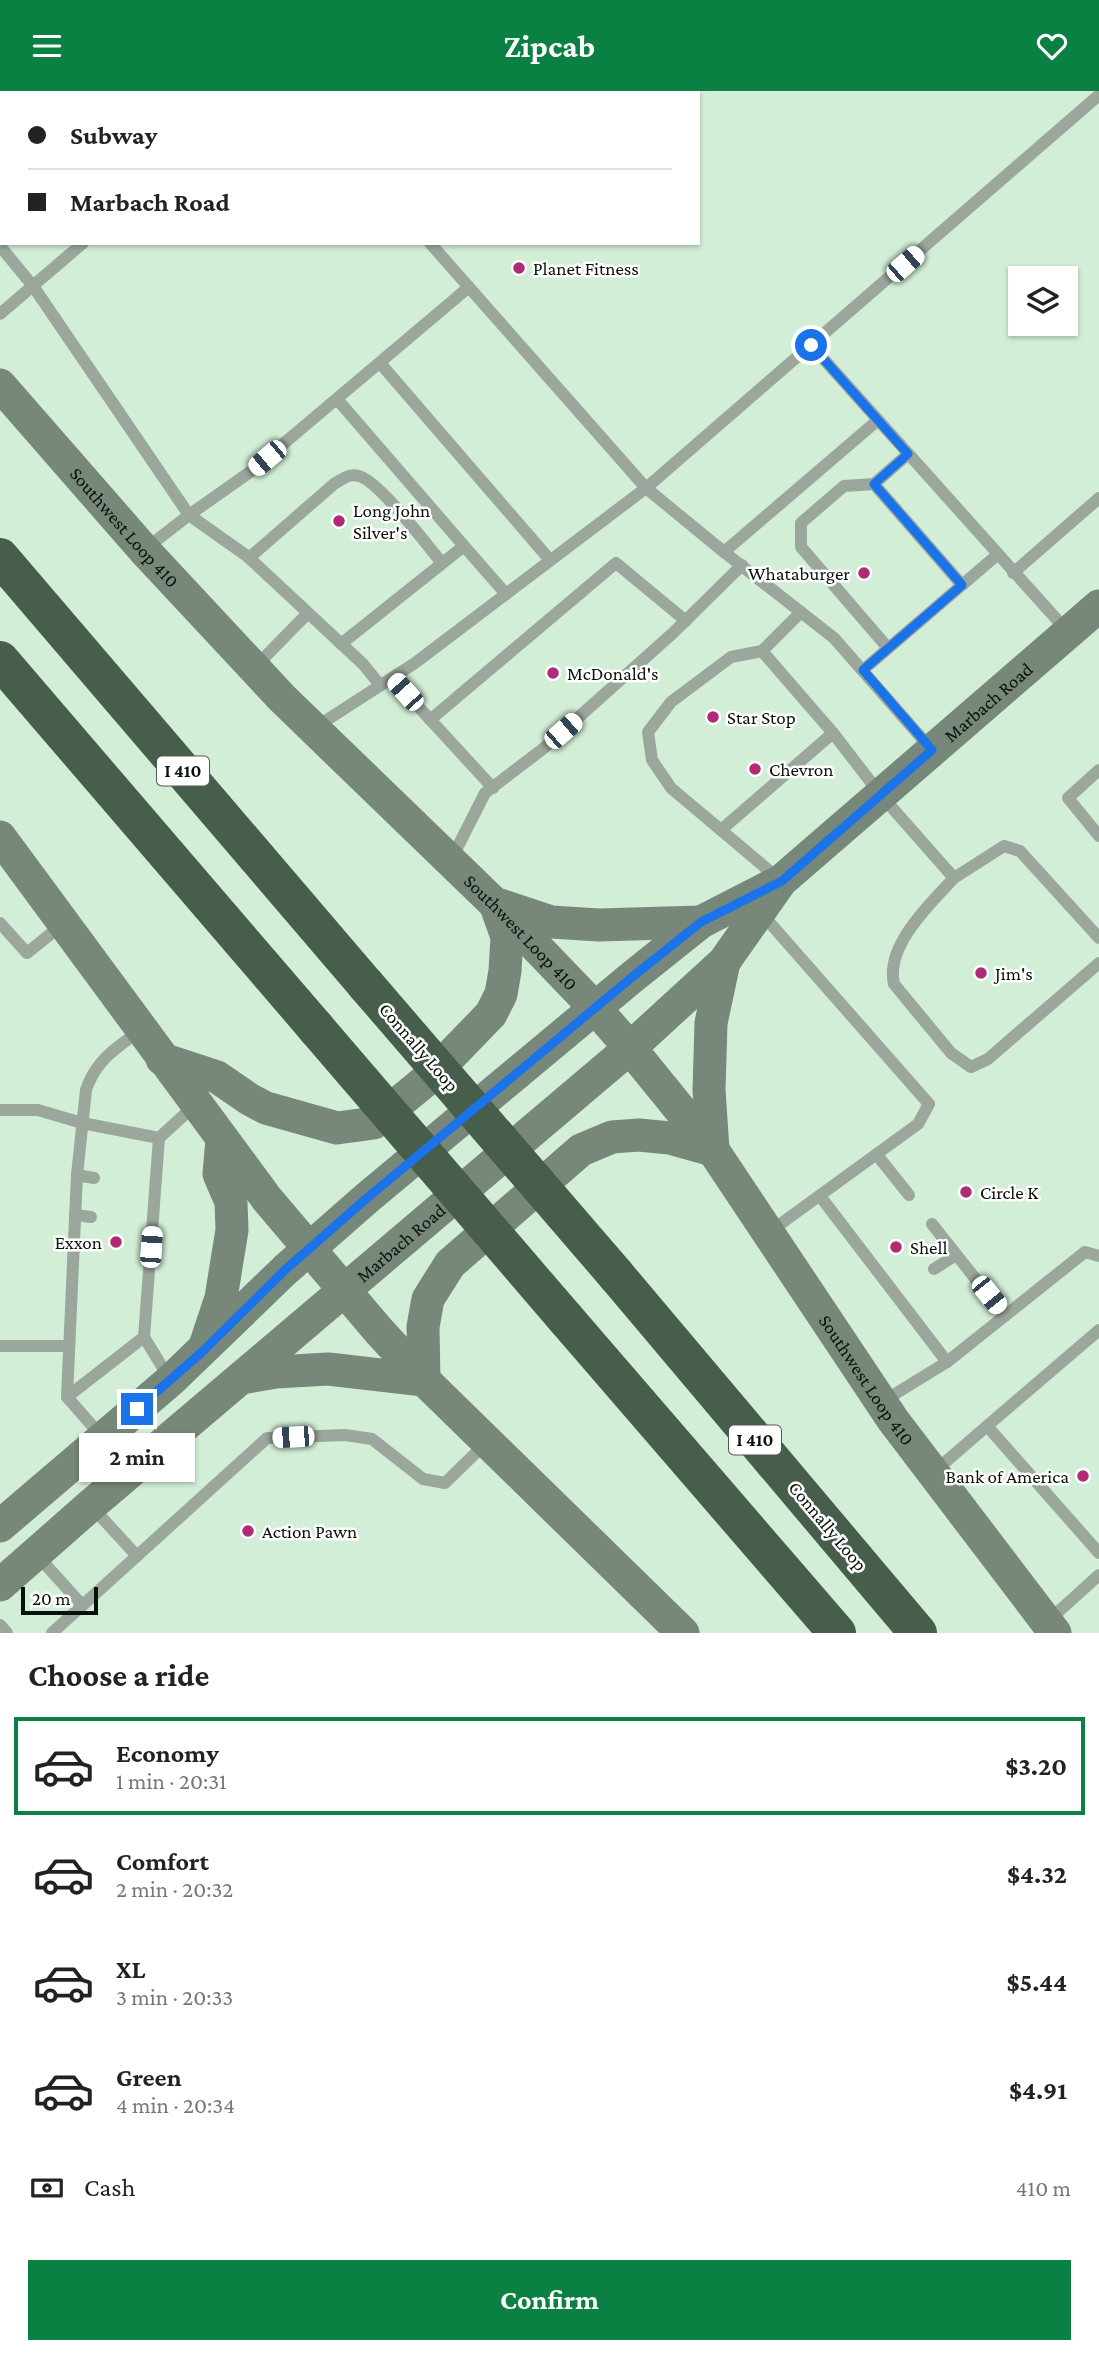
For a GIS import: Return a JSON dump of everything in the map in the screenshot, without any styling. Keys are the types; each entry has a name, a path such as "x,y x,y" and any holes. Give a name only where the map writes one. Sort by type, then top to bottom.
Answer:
{"highway":[{"name":"Connally Loop","path":"0,557 617,1275 920,1633"},
{"path":"0,660 837,1633"},
{"path":"602,1360 802,1633"}],"main road":[{"name":"Southwest Loop 410","path":"0,385 144,551 254,668 495,904 630,1048 713,1150 881,1403 1051,1627"},
{"name":"Marbach Road","path":"0,1585 630,1048 724,962 782,881 1099,606"},
{"path":"0,837 267,1199 345,1291 424,1380 683,1633"},
{"name":"Marbach Road","path":"0,1526 171,1380 309,1249 595,1008 701,922 782,881"},
{"path":"495,904 551,922 599,925 701,922"},
{"path":"162,1059 217,1077 266,1108 337,1128 374,1123 430,1077 491,1014 500,994 505,971 507,937 495,904"},
{"path":"424,1380 423,1327 428,1299 450,1264 581,1150 612,1137 639,1135 670,1138 713,1150 709,1090 711,1023 724,962"},
{"path":"202,1352 221,1298 232,1230 231,1202 219,1174 222,1139"},
{"path":"241,1378 276,1372 328,1369 424,1380"}],"lane":[{"path":"314,728 415,663 646,488 1099,95"},
{"path":"0,314 81,245"},
{"path":"432,245 646,488 834,639 932,750"},
{"path":"0,246 33,286 189,515 249,558 307,614 430,720 492,788"},
{"path":"144,551 250,472 469,287"},
{"path":"811,345 1069,633"},
{"path":"380,363 550,561"},
{"path":"337,400 506,594"},
{"path":"724,552 878,420"},
{"path":"888,648 801,547 801,523 844,487 874,484 908,454"},
{"path":"249,558 348,475 361,476 376,486 442,563"},
{"path":"874,484 962,585"},
{"path":"1013,573 1099,498"},
{"path":"341,644 464,546"},
{"path":"863,670 997,555"},
{"path":"430,720 616,563 686,621"},
{"path":"451,860 485,793 544,748 686,621 742,565"},
{"path":"782,881 671,788 652,760 648,731 671,702 731,657 762,651 801,612"},
{"path":"254,668 307,614"},
{"path":"762,651 833,733 880,795 954,878"},
{"path":"720,830 833,733"},
{"path":"1099,770 1068,798 1099,836"},
{"path":"1099,938 1020,851 1003,846 954,878 917,919 891,971 894,984 951,1053 971,1067 988,1059 1099,963"},
{"path":"759,911 929,1104 918,1124 768,1233"},
{"path":"0,923 27,953 64,924"},
{"path":"103,1438 67,1397 77,1175 86,1090 95,1068 111,1052 141,1030"},
{"path":"171,1380 144,1337 142,1303 150,1184 159,1138 196,1104"},
{"path":"0,1110 38,1110 82,1123 159,1138"},
{"path":"877,1154 909,1195"},
{"path":"77,1175 94,1178"},
{"path":"820,1196 873,1256 947,1362"},
{"path":"75,1215 91,1217"},
{"path":"932,1224 1005,1316"},
{"path":"881,1403 947,1362 1085,1252 1099,1256"},
{"path":"934,1269 957,1255"},
{"path":"73,1258 88,1259"},
{"path":"72,1294 85,1295"},
{"path":"933,1473 1099,1331"},
{"path":"67,1397 144,1337"},
{"path":"0,1346 69,1346"},
{"path":"987,1426 1099,1553"},
{"path":"52,1633 267,1439 345,1435 372,1439 423,1479 445,1483 488,1441"},
{"path":"91,1506 137,1556"},
{"path":"36,1554 82,1605"},
{"path":"1051,1627 1099,1575"},
{"path":"0,1625 7,1633"}],"place":[{"name":"Planet Fitness","path":"519,268"},
{"name":"Long John Silver's","path":"339,521"},
{"name":"Whataburger","path":"864,573"},
{"name":"McDonald's","path":"553,673"},
{"name":"Star Stop","path":"713,717"},
{"name":"Chevron","path":"755,769"},
{"name":"Jim's","path":"981,973"},
{"name":"Circle K","path":"966,1192"},
{"name":"Exxon","path":"116,1242"},
{"name":"Shell","path":"896,1247"},
{"name":"Bank of America","path":"1083,1476"},
{"name":"Action Pawn","path":"248,1531"}],"route":[{"path":"137,1409 202,1352 285,1270 367,1198 631,978 701,922 782,881 932,750 863,670 962,585 874,484 908,454 811,345"}]}
